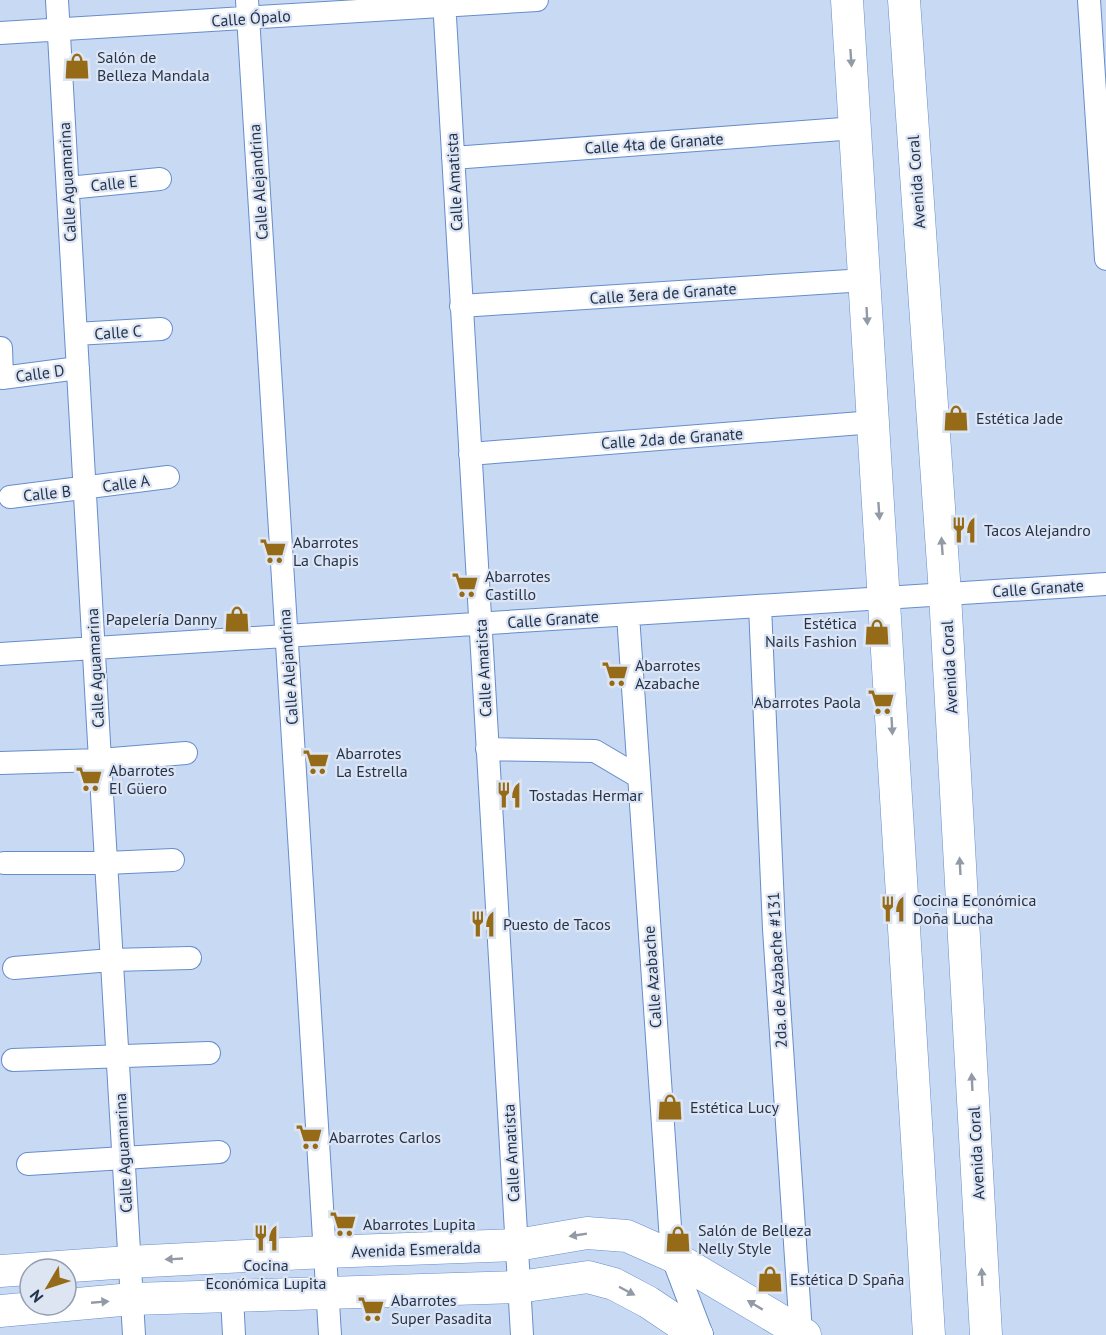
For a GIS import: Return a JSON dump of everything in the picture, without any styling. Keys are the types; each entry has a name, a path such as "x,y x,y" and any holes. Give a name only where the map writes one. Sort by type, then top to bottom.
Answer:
{"street":[{"name":"Calle Aguamarina","path":"57,0 134,1335"},
{"name":"Calle Ópalo","path":"0,33 59,30 247,9 537,0"},
{"path":"847,0 929,1335"},
{"name":"Avenida Coral","path":"904,0 945,594 986,1335"},
{"path":"1089,0 1106,259"},
{"name":"Calle Amatista","path":"444,3 522,1335"},
{"name":"Calle Alejandrina","path":"247,9 330,1335"},
{"name":"Calle 4ta de Granate","path":"453,158 856,128"},
{"name":"Calle E","path":"68,188 160,179"},
{"name":"Calle 3era de Granate","path":"461,306 865,280"},
{"name":"Calle C","path":"76,334 161,329"},
{"name":"Calle D","path":"1,348 2,378 78,368"},
{"name":"Calle 2da de Granate","path":"470,454 874,422"},
{"name":"Calle A","path":"85,488 168,477"},
{"name":"Calle B","path":"10,497 85,488"},
{"name":"Calle Granate","path":"0,654 1106,584"},
{"name":"2da. de Azabache #131","path":"760,606 774,929 803,1334"},
{"name":"Calle Azabache","path":"628,615 672,1256 702,1335"},
{"path":"487,749 595,751 639,777"},
{"path":"0,763 100,760 186,753"},
{"path":"4,863 106,863 173,860"},
{"path":"14,968 111,960 190,958"},
{"path":"13,1060 209,1053"},
{"path":"28,1164 219,1152"},
{"name":"Avenida Esmeralda","path":"0,1271 325,1252 517,1245 587,1233 627,1236 672,1256 803,1334"},
{"path":"0,1311 132,1299 519,1287 588,1277 614,1284 648,1302 697,1335"},
{"path":"232,1297 234,1335"}],"place":[{"name":"Salón de Belleza Mandala","path":"77,66"},
{"name":"Estética Jade","path":"956,418"},
{"name":"Tacos Alejandro","path":"964,530"},
{"name":"Abarrotes La Chapis","path":"273,551"},
{"name":"Abarrotes Castillo","path":"465,585"},
{"name":"Papelería Danny","path":"237,619"},
{"name":"Estética Nails Fashion","path":"877,632"},
{"name":"Abarrotes Azabache","path":"615,674"},
{"name":"Abarrotes Paola","path":"881,702"},
{"name":"Abarrotes La Estrella","path":"316,762"},
{"name":"Abarrotes El Güero","path":"89,779"},
{"name":"Tostadas Hermar","path":"509,795"},
{"name":"Cocina Económica Doña Lucha","path":"893,909"},
{"name":"Puesto de Tacos","path":"483,924"},
{"name":"Estética Lucy","path":"670,1107"},
{"name":"Abarrotes Carlos","path":"309,1137"},
{"name":"Abarrotes Lupita","path":"343,1224"},
{"name":"Cocina Económica Lupita","path":"266,1238"},
{"name":"Salón de Belleza Nelly Style","path":"678,1239"},
{"name":"Estética D Spaña","path":"770,1279"},
{"name":"Abarrotes Super Pasadita","path":"371,1309"}]}
